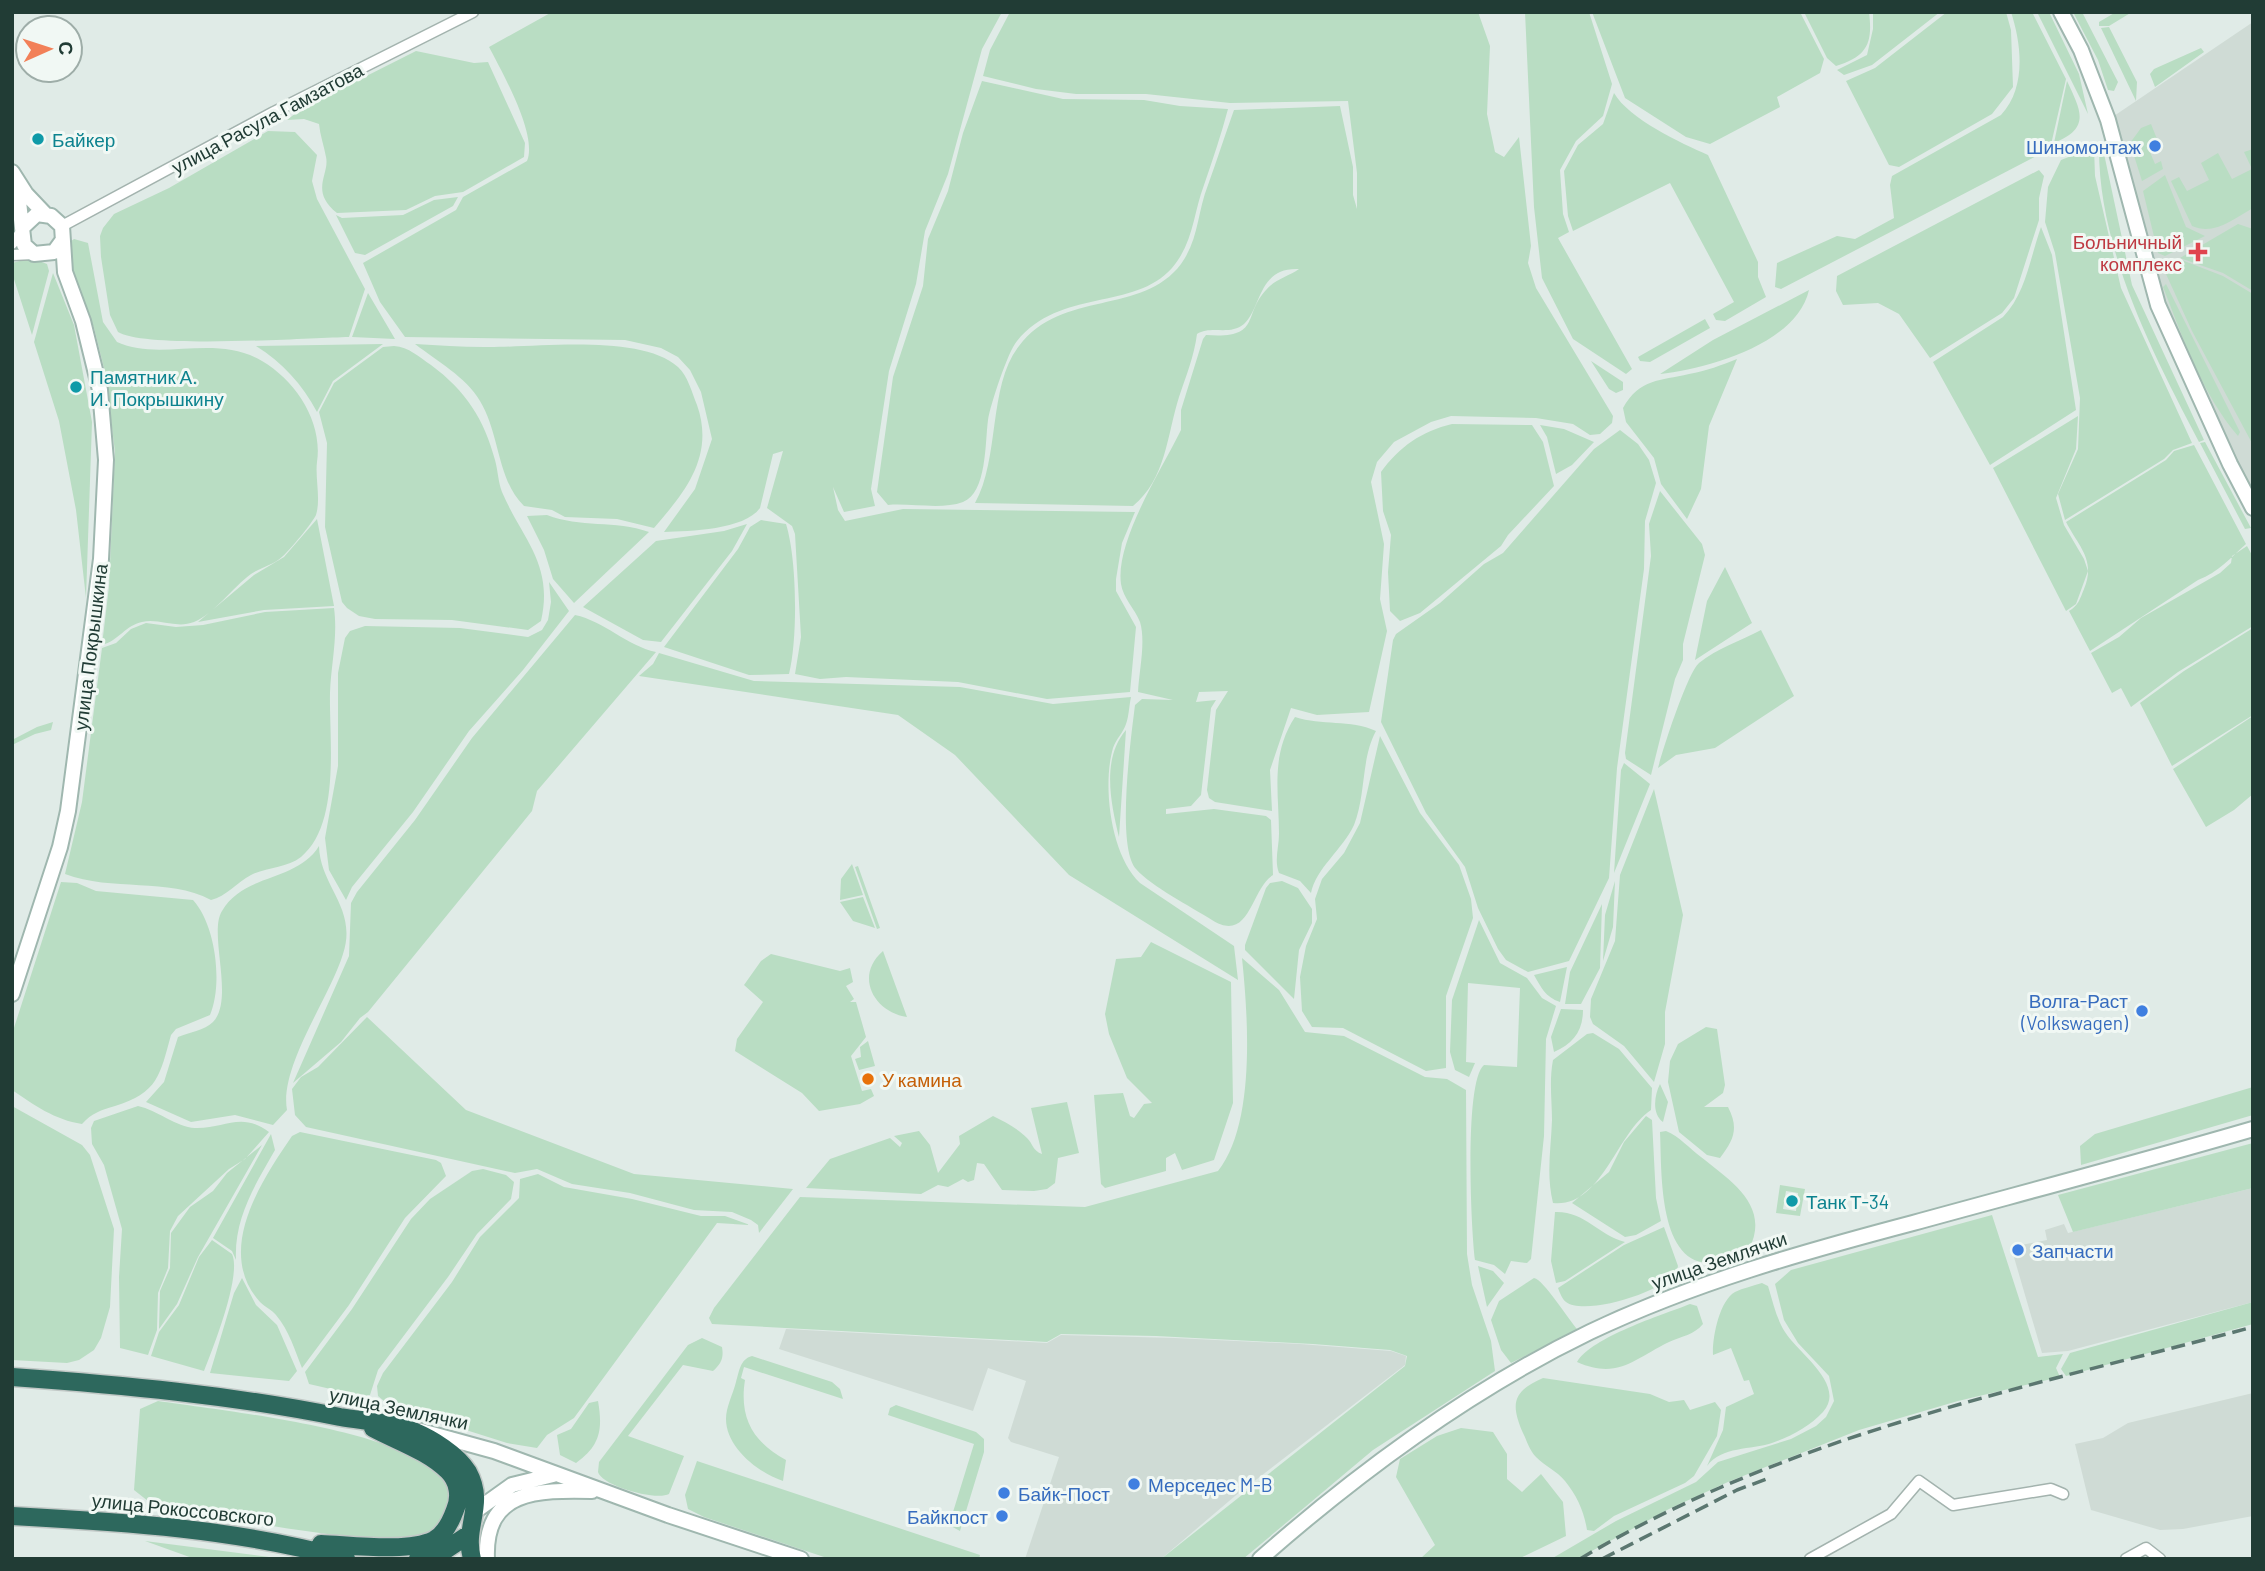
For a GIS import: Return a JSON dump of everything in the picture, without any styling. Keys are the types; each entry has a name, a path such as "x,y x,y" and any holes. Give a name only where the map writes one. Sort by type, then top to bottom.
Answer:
{"highway":[{"name":"улица Землячки","path":"12,1377 203,1393 412,1430"},
{"path":"286,1542 410,1545 434,1540 447,1527 457,1505 459,1490 450,1472 433,1459 361,1421"},
{"path":"412,1430 457,1458 474,1486 477,1510 468,1535 472,1559"},
{"name":"улица Рокоссовского","path":"12,1516 204,1530 286,1542 346,1559"},
{"path":"418,1559 441,1553 468,1535"}],"main road":[{"path":"2062,12 2081,50 2108,120 2158,305 2230,464 2253,508"},
{"path":"14,175 45,214 62,226 62,241 54,252 37,255 24,246 19,235 14,175"},
{"path":"19,235 31,217 45,214"},
{"name":"улица Покрышкина","path":"12,994 65,823 75,769 101,559 105,424 93,357 65,272 62,241"},
{"name":"улица Покрышкина","path":"37,255 58,271 72,295"},
{"name":"улица Землячки","path":"1260,1559 1327,1502 1428,1426 1591,1332 1683,1293 1773,1262 2253,1129"},
{"name":"улица Землячки","path":"412,1430 494,1451 555,1475 801,1559"},
{"path":"477,1510 512,1485 555,1475"},
{"path":"487,1559 489,1528 495,1515 520,1497 557,1490 604,1491"}],"street":[{"name":"улица Расула Гамзатова","path":"62,226 274,112 473,12"},
{"path":"12,255 37,255"},
{"path":"1810,1559 1891,1514 1919,1481 1953,1505 2051,1489 2063,1494"},
{"path":"2126,1559 2146,1548 2160,1559"}],"shaded area":[{"name":"Больничный комплекс","path":"2253,22 2253,508 2158,305 2108,120"},
{"path":"2253,1188 2253,1302 2068,1351 2042,1353 2011,1247 2047,1240 2045,1230 2064,1224 2068,1233"},
{"path":"786,1329 1047,1343 1061,1335 1175,1338 1391,1351 1406,1356 1405,1365 1235,1496 1161,1559 1025,1559 1059,1457 1011,1442 1008,1438 1026,1381 988,1368 973,1411 779,1349"},
{"path":"2253,1393 2253,1516 2183,1529 2160,1530 2091,1510 2075,1444 2103,1438 2128,1423"}],"green space":[{"path":"552,12 1002,12 982,49 948,174 925,231 916,284 889,371 871,489 875,506 844,512 833,487 838,510 845,521 903,509 1135,512 1122,543 1116,579 1116,591 1136,627 1130,692 1047,699 958,682 846,677 820,679 795,674 801,637 795,534 792,526 767,508 783,451 773,454 760,508 752,515 742,521 716,528 664,532 695,489 712,439 701,392 690,370 678,357 661,348 625,340 405,337 380,302 363,263 456,210 463,197 527,161 528,136 523,120 510,87 489,47"},
{"path":"1010,12 1478,12 1490,46 1487,114 1495,152 1504,157 1519,137 1531,246 1528,263 1536,288 1613,416 1612,423 1600,434 1590,435 1573,424 1536,418 1451,416 1431,422 1394,442 1377,462 1371,482 1384,544 1380,599 1387,631 1369,712 1317,715 1291,708 1270,770 1272,811 1215,802 1209,798 1207,790 1216,710 1228,691 1199,692 1196,702 1216,700 1211,708 1201,795 1191,806 1166,809 1166,814 1214,809 1266,816 1271,820 1273,875 1242,920 1234,925 1212,920 1161,889 1136,869 1130,857 1126,791 1135,705 1142,699 1173,700 1138,692 1142,630 1138,617 1122,589 1121,567 1132,527 1181,430 1181,410 1203,339 1206,335 1224,335 1243,329 1266,290 1299,269 1286,270 1268,281 1250,317 1239,328 1208,330 1197,334 1159,470 1144,495 1133,506 975,503 988,465 1003,381 1009,362 1019,346 1037,328 1057,316 1145,291 1165,280 1181,264 1195,235 1204,195 1234,110 1340,106 1353,167 1353,195 1357,209 1357,173 1348,101 1230,103 1146,94 1076,94 1036,89 983,76 990,50"},
{"path":"1525,12 1589,12 1612,84 1603,116 1576,141 1560,170 1563,214 1569,232 1558,238 1632,369 1626,374 1573,339 1542,278 1534,207"},
{"path":"1592,12 1800,12 1824,59 1820,73 1777,97 1780,107 1710,144 1686,137 1625,98"},
{"path":"1804,12 1869,12 1870,33 1866,47 1855,58 1836,66 1827,58"},
{"path":"1873,12 1940,12 1872,65 1844,75 1837,70 1867,55 1873,29"},
{"path":"1947,12 2006,12 2011,30 2013,87 1992,114 1899,167 1889,165 1846,81 1875,68"},
{"path":"2011,12 2032,12 2066,79 2050,149 1781,289 1775,287 1777,263 1837,236 1855,239 1894,218 1890,185 1892,176 2001,115 2015,92 2020,66 2018,39"},
{"path":"2037,12 2049,12 2079,74 2088,114"},
{"path":"2073,12 2082,12 2118,82 2114,91 2108,90 2098,60"},
{"path":"2116,12 2132,12 2109,26 2099,26 2099,22"},
{"path":"2109,27 2137,82 2136,101 2101,28"},
{"path":"2201,48 2204,52 2155,87 2150,74 2154,69"},
{"path":"416,51 474,63 488,62 525,143 524,157 463,192 435,196 406,210 337,213 329,205 322,190 326,157 319,124 304,119 287,120 301,109"},
{"path":"982,81 1063,99 1144,100 1180,106 1228,109 1189,238 1172,268 1156,281 1138,290 1054,313 1034,324 1017,341 1004,367 992,403 981,478 971,497 946,506 888,505 877,492 893,377 923,286 928,239 948,191 963,133"},
{"path":"2067,81 2080,118 2074,131 2054,143"},
{"path":"1614,93 1621,103 1643,121 1708,155 1758,262 1758,277 1766,297 1725,321 1716,320 1713,314 1734,302 1670,183 1573,231 1568,216 1564,171 1578,145 1603,124"},
{"path":"2151,124 2157,139 2147,145 2155,164 2161,161 2163,169 2142,181 2130,143 2141,128"},
{"path":"268,131 295,132 317,155 312,181 317,199 365,289 349,337 192,341 134,337 118,332 110,315 101,257 100,236 103,228 114,214 169,188"},
{"path":"2094,147 2095,176 2121,288 2192,443 2173,450 2164,459 2065,520 2058,494 2078,449 2080,398 2055,253 2045,222 2048,187 2061,160"},
{"path":"2099,149 2103,149 2132,285 2204,440 2199,442 2147,337 2119,263 2101,187"},
{"path":"2253,149 2253,208 2216,228 2200,229 2192,226 2171,181 2179,177 2187,191 2209,180 2201,163 2218,153 2232,179 2252,169 2244,152"},
{"path":"2039,170 2044,176 2039,198 2039,220 2014,298 2002,313 1930,358 1899,314 1878,303 1843,305 1836,291 1837,276"},
{"path":"2165,175 2186,227 2205,236 2165,256 2158,253 2143,191"},
{"path":"458,197 453,206 365,255 355,253 336,215 342,218 403,215 434,200"},
{"path":"2238,224 2253,229 2253,291 2223,273 2180,258"},
{"path":"2041,227 2052,255 2076,410 1990,465 1933,362 2003,317 2011,308 2022,286"},
{"path":"74,239 88,243 103,322 117,342 151,349 226,349 262,361 296,391 311,418 318,447 316,515 283,556 251,574 209,613 194,622 142,622 102,645 109,586 115,452 105,372 94,328 69,263 70,242"},
{"path":"31,258 47,264 49,271 32,335 12,273 12,263"},
{"path":"2179,259 2223,276 2253,294 2253,445 2192,331 2166,274 2170,264"},
{"path":"53,273 74,325 92,422 86,598 76,510 59,421 34,342"},
{"path":"2166,284 2240,432 2238,436 2225,420 2194,365 2163,287"},
{"path":"1809,290 1801,309 1769,339 1725,359 1660,374 1713,340"},
{"path":"368,293 395,339 352,337"},
{"path":"1705,319 1710,328 1650,362 1640,361 1638,357"},
{"path":"383,344 333,381 317,412 291,375 256,346"},
{"path":"415,344 484,347 613,346 661,356 681,371 697,405 702,423 702,441 694,472 676,501 654,528 617,519 565,517 552,510 524,506 515,495 503,470 487,414 474,392 459,377"},
{"path":"394,346 414,353 443,375 464,396 479,419 491,445 502,492 540,568 544,601 541,621 528,630 452,620 375,619 359,616 342,602 325,527 327,443 319,412 334,383 383,347"},
{"path":"1737,359 1709,426 1701,489 1687,519 1661,484 1654,458 1626,422 1623,408 1636,391 1652,382 1702,371"},
{"path":"1591,361 1623,382 1623,390 1616,393 1609,389"},
{"path":"2078,416 2076,449 2056,498 2064,525 2088,571 2076,604 2066,611 1993,468"},
{"path":"1452,424 1532,425 1543,442 1554,486 1501,546 1420,613 1400,621 1390,611 1388,572 1391,535 1383,511 1381,472 1395,455 1412,441"},
{"path":"1540,425 1564,429 1594,442 1572,465 1556,474 1547,437"},
{"path":"1620,430 1638,444 1649,460 1656,483 1645,521 1644,569 1617,768 1609,878 1569,961 1528,972 1506,960 1498,949 1478,908 1465,867 1426,813 1381,722 1393,640 1396,634 1440,603 1484,564 1503,553 1594,449"},
{"path":"2205,442 2251,528 2245,529 2200,443"},
{"path":"2194,445 2246,544 2212,573 2090,651 2069,611 2077,604 2084,589 2087,562 2066,522 2166,460 2174,451"},
{"path":"1660,491 1702,544 1705,555 1683,644 1683,660 1675,679 1651,775 1626,759 1625,753 1651,556 1649,524"},
{"path":"547,515 649,532 574,603 553,579 544,550 527,516"},
{"path":"317,519 334,606 264,610 198,622 254,575 284,557"},
{"path":"761,520 786,524 790,539 795,620 789,674 749,675 664,647 738,549 750,527"},
{"path":"747,524 732,551 661,642 643,640 583,607 656,541 724,531"},
{"path":"2247,546 2253,557 2253,626 2178,672 2131,707 2121,688 2112,693 2091,653 2119,637 2141,618 2220,573 2231,563 2232,556"},
{"path":"1725,567 1752,623 1695,660 1707,601"},
{"path":"549,582 569,611 523,670 469,731 413,812 352,887 346,900 329,870 325,838 338,766 338,673 345,638 350,631 365,626 460,628 528,637 542,630 548,620 551,602"},
{"path":"334,608 330,693 331,756 327,802 314,842 301,857 251,875 222,896 211,900 177,889 102,882 65,874 82,802 102,648 116,643 131,629 146,623 176,627 203,625 265,612"},
{"path":"575,615 596,622 635,645 656,652 537,791 532,811 368,1012 341,1042 293,1083 349,956 351,903 357,892 415,820 472,738"},
{"path":"2253,628 2253,715 2172,766 2140,703 2184,671"},
{"path":"1761,630 1794,696 1715,748 1676,755 1658,768 1682,696 1699,663"},
{"path":"659,653 754,681 960,687 1053,704 1131,697 1126,724 1113,748 1108,781 1112,820 1122,856 1140,883 1234,946 1238,980 1069,875 955,755 898,715 639,676 653,664"},
{"path":"2253,716 2253,794 2234,810 2206,827 2173,769"},
{"path":"1295,717 1356,725 1376,731 1368,753 1354,825 1318,875 1311,893 1300,881 1279,873 1277,863 1279,760 1287,731"},
{"path":"53,722 51,730 12,745 12,740"},
{"path":"1126,730 1119,837 1110,782 1113,754"},
{"path":"1380,736 1420,813 1459,865 1471,899 1473,918 1446,996 1446,1068 1426,1071 1343,1028 1312,1027 1302,1011 1300,977 1306,946 1317,919 1315,899 1322,879 1344,853 1360,823"},
{"path":"1624,763 1650,784 1614,873 1621,770"},
{"path":"1654,789 1683,915 1665,1012 1665,1044 1654,1082 1624,1046 1593,1024 1590,1017 1591,999 1615,941 1620,875"},
{"path":"319,846 325,874 346,923 346,938 337,971 298,1053 287,1093 287,1110 273,1125 235,1115 191,1122 146,1102 164,1082 178,1037 210,1025 219,1012 222,983 218,921 222,911 243,890 298,866"},
{"path":"852,864 863,895 840,900 841,879"},
{"path":"858,866 880,928 877,929 855,867"},
{"path":"1282,881 1298,888 1312,909 1312,923 1299,950 1294,999 1245,950 1266,888 1270,883"},
{"path":"1615,881 1613,927 1603,961 1605,915"},
{"path":"61,882 77,883 96,891 193,900 207,924 215,956 216,988 210,1015 176,1029 171,1035 160,1072 149,1088 129,1101 97,1112 82,1124 54,1115 12,1090 12,1034"},
{"path":"863,897 875,928 853,921 840,902"},
{"path":"1602,904 1600,968 1581,1004 1565,1004 1570,972"},
{"path":"1479,920 1500,963 1527,978 1542,998 1556,1006 1546,1039 1544,1136 1531,1259 1527,1263 1511,1261 1505,1274 1494,1265 1475,1260 1471,1126 1478,1077 1484,1065 1517,1067 1520,988 1468,983 1466,1062 1475,1063 1469,1077 1455,1070 1450,1052 1452,1000"},
{"path":"1151,942 1231,982 1233,1103 1214,1160 1182,1170 1175,1153 1166,1158 1166,1171 1105,1188 1101,1184 1094,1095 1123,1093 1130,1116 1134,1118 1144,1104 1152,1103 1127,1078 1109,1034 1105,1014 1116,959 1141,957"},
{"path":"883,951 907,1017 885,1008 872,992 870,971"},
{"path":"771,954 840,971 850,968 853,982 846,986 854,999 850,1002 856,1002 866,1037 851,1056 862,1091 871,1089 874,1096 860,1104 819,1111 802,1093 735,1051 737,1039 763,1002 744,985 761,961"},
{"path":"1242,958 1279,990 1305,1032 1344,1036 1425,1077 1447,1079 1466,1090 1467,1254 1472,1285 1491,1341 1495,1371 1373,1450 1243,1559 1161,1559 1405,1366 1407,1356 1390,1350 1156,1336 1061,1334 1047,1342 712,1324 709,1318 714,1308 800,1197 1085,1207 1218,1171 1239,1126 1244,1098 1247,1038"},
{"path":"1567,967 1560,1002 1547,994 1534,975"},
{"path":"1561,1009 1583,1010 1583,1018 1576,1036 1554,1052 1551,1037"},
{"path":"367,1017 466,1110 634,1174 793,1189 759,1233 758,1225 732,1212 694,1210 630,1193 572,1184 537,1169 515,1173 306,1127 295,1115 292,1089 301,1077 318,1067"},
{"path":"1706,1027 1717,1029 1725,1085 1723,1093 1704,1107 1728,1107 1734,1128 1732,1139 1720,1158 1707,1155 1679,1132 1668,1082 1670,1061 1678,1044"},
{"path":"1593,1033 1619,1049 1652,1088 1651,1110 1639,1121 1596,1182 1584,1194 1570,1201 1553,1203 1549,1172 1553,1060 1587,1034"},
{"path":"868,1041 875,1066 859,1070 855,1059 861,1057 860,1047"},
{"path":"1660,1084 1668,1102 1663,1122 1659,1119 1655,1105"},
{"path":"2253,1087 2253,1115 2081,1165 2080,1146 2095,1134"},
{"path":"1067,1102 1079,1153 1058,1158 1055,1183 1047,1189 1002,1190 984,1164 977,1163 974,1180 968,1182 963,1179 948,1187 938,1185 921,1194 806,1188 830,1159 890,1138 900,1147 902,1143 894,1136 919,1131 930,1145 938,1173 960,1144 959,1136 993,1116 1019,1131 1042,1154 1031,1108"},
{"path":"12,1106 82,1145 90,1155 114,1229 110,1307 101,1338 94,1350 79,1360 67,1363 12,1360"},
{"path":"138,1106 188,1127 205,1128 241,1122 259,1126 269,1132 245,1159 229,1169 178,1216 170,1231 168,1268 158,1293 157,1330 148,1355 120,1348 119,1277 122,1229 104,1165 92,1144 91,1128 94,1121"},
{"path":"1646,1116 1652,1120 1656,1198 1661,1221 1636,1235 1625,1237 1572,1203 1609,1172 1624,1142"},
{"path":"1666,1131 1724,1175 1744,1196 1755,1220 1749,1249 1708,1263 1691,1258 1679,1247 1671,1230 1663,1188 1660,1132"},
{"path":"300,1132 436,1160 441,1163 446,1176 405,1218 349,1305 302,1368 281,1321 260,1302 247,1282 241,1261 242,1239 257,1194 292,1136"},
{"path":"271,1134 275,1150 253,1189 242,1216 236,1260 232,1251 213,1238"},
{"path":"2253,1143 2253,1188 2073,1232 2058,1195"},
{"path":"262,1145 198,1257 177,1304 159,1329 160,1291 170,1268 171,1233 190,1207 213,1191 227,1173"},
{"path":"483,1169 506,1175 514,1182 511,1199 477,1234 378,1370 370,1395 361,1396 309,1384 305,1372 352,1309 411,1219 430,1199 472,1171"},
{"path":"538,1174 564,1187 632,1199 701,1216 725,1216 750,1225 717,1223 574,1418 547,1435 537,1448 507,1443 390,1406 378,1396 377,1386 383,1373 452,1282 480,1237 519,1198 520,1179"},
{"path":"1780,1185 1805,1189 1800,1216 1776,1213","holes":["1786,1191 1798,1193 1796,1211 1783,1209"]},
{"path":"1555,1212 1575,1215 1615,1239 1625,1242 1565,1281 1556,1283 1551,1261"},
{"path":"1992,1215 2038,1357 2063,1354 2056,1368 2060,1377 1958,1401 1859,1430 1728,1482 1669,1509 1577,1559 1551,1559 1616,1521 1696,1482 1718,1462 1791,1439 1816,1426 1826,1417 1834,1401 1829,1376 1798,1343 1784,1320 1775,1284 1791,1270"},
{"path":"1664,1227 1678,1266 1673,1275 1661,1284 1628,1299 1609,1304 1576,1306 1563,1299 1558,1288 1624,1245"},
{"path":"212,1240 232,1254 234,1264 225,1312 204,1371 151,1356 159,1332 179,1305 199,1257"},
{"path":"1478,1266 1493,1271 1504,1283 1487,1307"},
{"path":"242,1278 256,1305 277,1325 297,1371 289,1381 210,1373 234,1293"},
{"path":"1534,1278 1550,1292 1578,1330 1511,1363 1501,1350 1491,1320 1499,1301"},
{"path":"1762,1283 1768,1286 1785,1332 1825,1380 1829,1402 1818,1417 1793,1434 1772,1443 1729,1452 1707,1466 1723,1430 1726,1407 1754,1394 1749,1380 1744,1381 1731,1348 1713,1355 1718,1321 1729,1297 1735,1292"},
{"path":"2253,1302 2253,1324 2066,1376 2061,1369 2070,1353"},
{"path":"1690,1304 1697,1306 1703,1324 1692,1333 1615,1368 1591,1367 1577,1362 1597,1344 1612,1336"},
{"path":"702,1338 722,1347 722,1358 718,1366 713,1371 683,1365 628,1436 684,1456 669,1494 642,1494 609,1482 598,1472 599,1462 688,1345"},
{"path":"752,1356 832,1382 840,1389 843,1399 744,1367 741,1378 745,1380 744,1406 747,1417 757,1437 786,1460 783,1481 754,1466 745,1458 727,1430 727,1410 739,1370 742,1363"},
{"path":"1543,1378 1650,1394 1669,1402 1684,1400 1690,1410 1715,1402 1721,1410 1717,1436 1694,1476 1685,1483 1614,1516 1594,1531 1587,1530 1582,1510 1573,1492 1562,1477 1534,1454 1516,1414 1520,1393"},
{"path":"158,1401 308,1424 387,1445 419,1459 441,1475 451,1494 446,1511 441,1521 428,1534 409,1539 378,1539 296,1530 153,1505 134,1490 140,1409"},
{"path":"598,1401 600,1429 595,1444 576,1463 560,1455 557,1435 571,1429 589,1403"},
{"path":"896,1405 976,1432 984,1439 984,1452 960,1531 949,1525 974,1444 888,1415 890,1408"},
{"path":"1461,1428 1493,1432 1507,1454 1507,1479 1522,1492 1541,1474 1563,1502 1566,1536 1518,1559 1420,1559 1435,1545 1396,1477 1400,1459 1437,1436"},
{"path":"697,1461 980,1555 979,1559 830,1559 704,1517 688,1509 685,1495"},
{"path":"145,1541 284,1559 195,1559"}],"railway":[{"path":"1580,1559 1658,1516 1739,1479 1823,1448 1993,1395 2253,1327"},
{"path":"1602,1559 1737,1490 1772,1477"}],"place":[{"name":"Байкер","path":"38,139"},
{"name":"Шиномонтаж","path":"2155,146"},
{"name":"Больничный комплекс","path":"2198,252"},
{"name":"Памятник А. И. Покрышкину","path":"76,387"},
{"name":"Волга-Раст (Volkswagen)","path":"2142,1011"},
{"name":"У камина","path":"868,1079"},
{"name":"Танк Т-34","path":"1792,1201"},
{"name":"Запчасти","path":"2018,1250"},
{"name":"Мерседес M-B","path":"1134,1484"},
{"name":"Байк-Пост","path":"1004,1493"},
{"name":"Байкпост","path":"1002,1516"}]}
